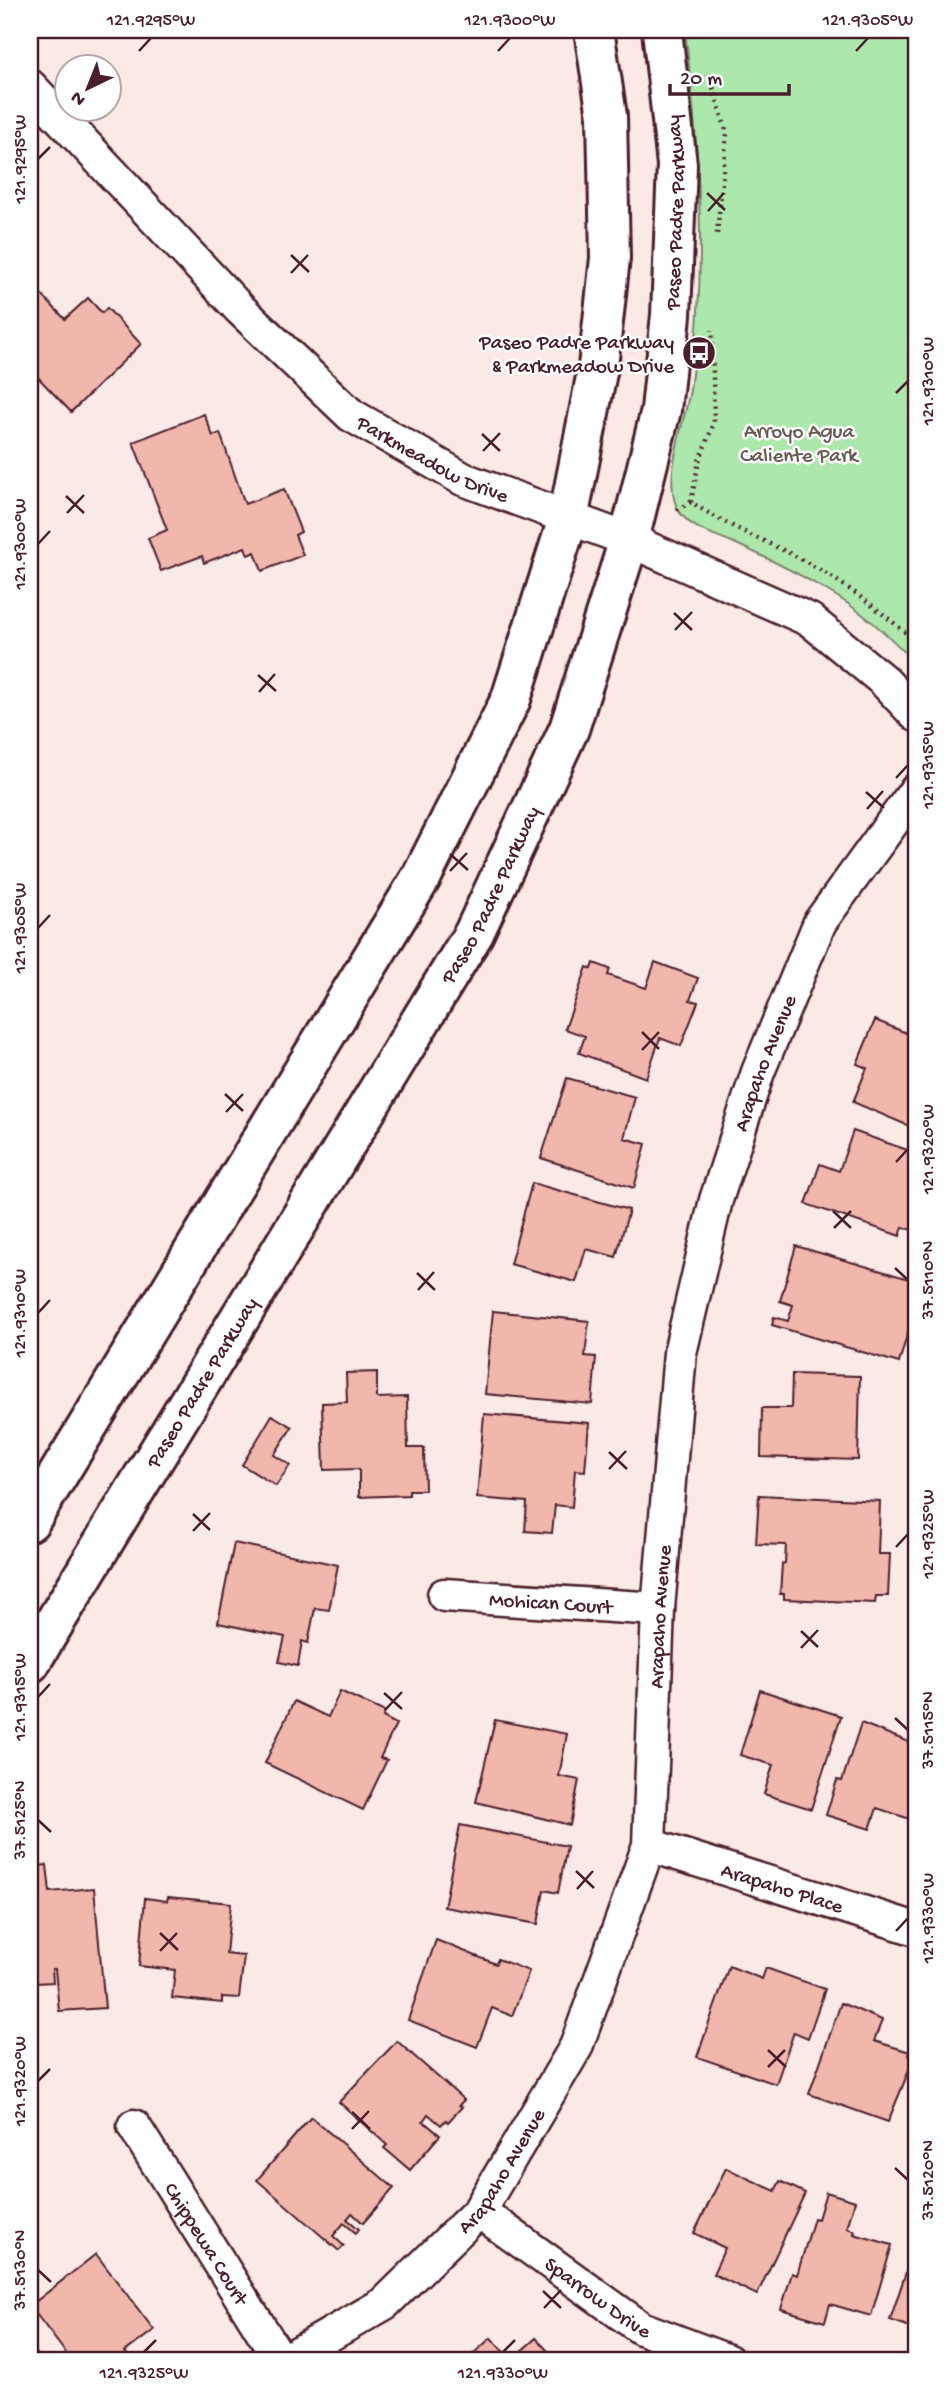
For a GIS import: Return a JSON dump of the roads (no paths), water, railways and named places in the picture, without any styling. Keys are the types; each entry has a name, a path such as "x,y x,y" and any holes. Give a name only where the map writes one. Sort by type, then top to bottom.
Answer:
{"main road":[{"path":"30,1521 422,876 510,699 568,519 598,367 610,258 607,116 594,30"},
{"name":"Paseo Padre Parkway","path":"30,1663 474,933 569,729 629,540 661,410 671,315 677,165 662,30"}],"street":[{"name":"Parkmeadow Drive","path":"30,86 240,309 351,415 463,479 629,540 810,620 884,681 916,715"},
{"name":"Arapaho Avenue","path":"283,2361 385,2302 479,2211 576,2047 649,1844 658,1609 680,1353 716,1200 758,1072 820,922 916,790"},
{"name":"Mohican Court","path":"444,1595 658,1609"},
{"name":"Arapaho Place","path":"649,1844 916,1929"},
{"name":"Chippewa Court","path":"134,2126 283,2361"},
{"name":"Sparrow Drive","path":"479,2211 641,2328 728,2361"}],"place":[{"name":"Paseo Padre Parkway & Parkmeadow Drive","path":"699,353"}],"park label":[{"name":"Arroyo Agua Caliente Park","path":"799,442"}]}
